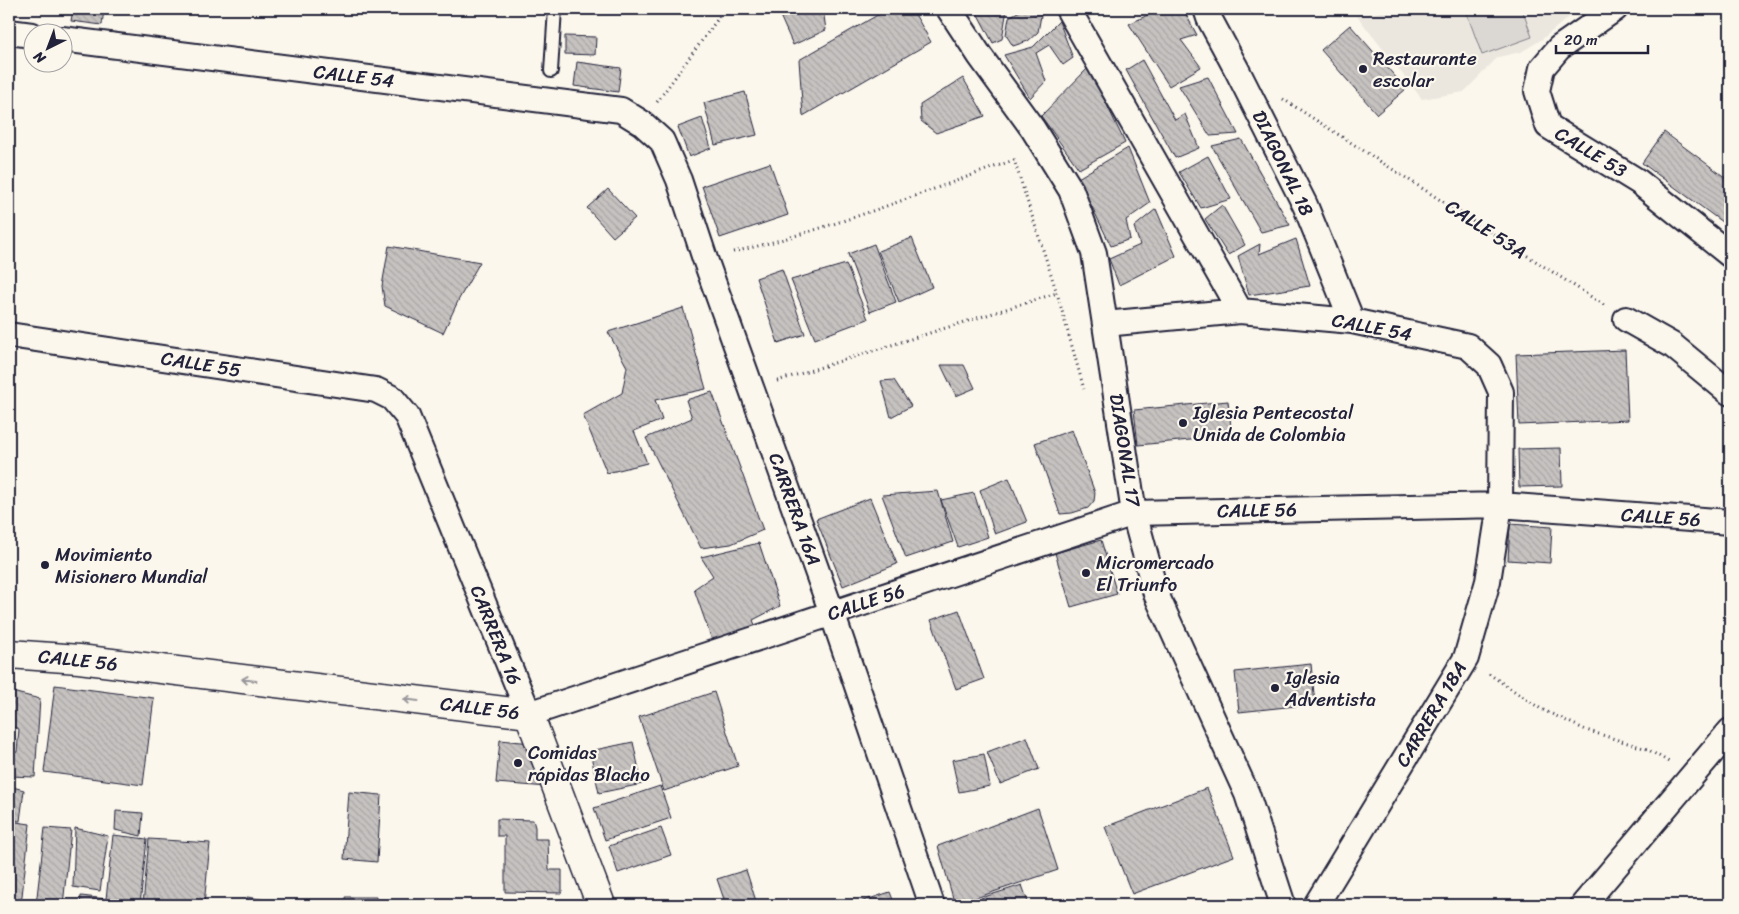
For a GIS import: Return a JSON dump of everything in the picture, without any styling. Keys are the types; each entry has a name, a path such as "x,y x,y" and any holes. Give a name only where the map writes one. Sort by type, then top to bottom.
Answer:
{"street":[{"name":"DIAGONAL 17","path":"949,9 980,56 1033,129 1071,190 1094,252 1134,512 1156,594 1247,794 1283,905"},
{"path":"1068,9 1240,311"},
{"name":"DIAGONAL 18","path":"1206,9 1305,205 1352,321"},
{"name":"CALLE 53","path":"1614,9 1559,48 1542,68 1537,92 1548,126 1639,182 1730,255"},
{"path":"9,32 22,34"},
{"name":"CALLE 54","path":"72,40 621,110 642,122"},
{"name":"CARRERA 16A","path":"642,122 662,141 679,180 705,259 832,613 932,905"},
{"name":"CALLE 54","path":"1105,324 1240,311 1352,321 1468,346 1490,365 1501,392 1500,505"},
{"path":"1626,319 1672,345 1730,393"},
{"name":"CALLE 55","path":"9,335 376,390 392,398"},
{"name":"CARRERA 16","path":"392,398 407,416 528,714 601,905"},
{"name":"CALLE 56","path":"9,654 88,660 528,714 1134,512 1500,505 1730,522"},
{"name":"CARRERA 18A","path":"1316,905 1466,658 1488,581 1500,505"},
{"path":"1583,905 1730,732"}],"lane":[{"path":"550,71 555,9"}],"path":[{"path":"642,122 725,9"},
{"name":"CALLE 53A","path":"1279,96 1626,319"},
{"path":"705,259 764,245 849,218 1014,160 1057,293 1086,393"},
{"path":"752,389 1057,293"},
{"path":"1466,658 1541,709 1586,730 1647,749 1692,776"}],"shaded area":[{"path":"1398,9 1579,9 1541,40 1521,52 1498,57 1464,92 1422,99 1357,16"},
{"path":"1473,9 1522,9 1532,37 1482,55 1466,11"}],"building":[{"path":"73,9 104,9 102,25 71,21"},
{"path":"777,9 823,9 826,30 793,45"},
{"path":"888,9 912,9 931,42 803,116 799,60"},
{"path":"975,9 1007,9 1002,39 993,43"},
{"path":"1023,9 1042,10 1038,32 1028,41 1013,46 1006,35 1009,17"},
{"path":"1160,9 1183,9 1197,35 1181,40 1201,67 1169,86 1129,24"},
{"path":"1059,21 1073,58 1063,65 1049,45 1036,53 1046,81 1030,98 1004,55 1033,47"},
{"name":"Restaurante escolar","path":"1350,25 1406,89 1377,114 1321,50"},
{"path":"565,36 596,37 595,55 565,54"},
{"path":"1142,60 1175,120 1185,114 1199,148 1175,158 1126,70"},
{"path":"577,62 621,68 618,92 574,86"},
{"path":"1089,67 1125,143 1079,169 1041,116"},
{"path":"1208,77 1238,134 1210,136 1179,86"},
{"path":"963,78 985,116 936,133 921,121 920,105"},
{"path":"745,92 757,135 715,145 704,103"},
{"path":"702,118 711,148 689,157 678,127"},
{"path":"1664,132 1730,181 1730,228 1642,163"},
{"path":"1241,139 1290,225 1261,232 1212,146"},
{"path":"1128,148 1150,203 1126,220 1130,239 1111,246 1078,178"},
{"path":"1208,156 1231,199 1201,208 1179,172"},
{"path":"770,163 788,215 720,238 702,186"},
{"path":"608,189 635,218 613,237 587,208"},
{"path":"1222,205 1245,245 1228,255 1205,219"},
{"path":"1156,209 1176,256 1119,285 1109,259 1140,245 1134,227"},
{"path":"912,238 932,287 899,302 878,251"},
{"path":"1296,239 1310,286 1249,295 1238,256 1260,244 1259,254"},
{"path":"874,244 896,302 870,312 848,254"},
{"path":"389,246 480,262 459,299 443,333 385,306 382,286"},
{"path":"846,264 868,319 815,339 791,280"},
{"path":"782,269 805,334 778,343 756,278"},
{"path":"683,308 706,389 655,400 662,420 634,431 647,463 607,473 583,415 622,393 627,367 608,332"},
{"path":"1625,350 1628,420 1519,425 1516,354"},
{"path":"941,365 964,365 975,388 956,396"},
{"path":"894,380 911,406 891,417 881,381"},
{"path":"712,392 763,530 731,544 701,548 646,438 692,418 686,400"},
{"name":"Iglesia Pentecostal Unida de Colombia","path":"1228,401 1232,436 1138,445 1134,410"},
{"path":"1072,430 1095,493 1094,501 1088,508 1072,513 1060,514 1035,443"},
{"path":"1561,448 1562,486 1519,487 1518,449"},
{"path":"1009,478 1027,522 995,534 980,490"},
{"path":"938,491 953,542 906,558 882,495"},
{"path":"974,493 988,537 958,547 941,500"},
{"path":"870,498 897,564 843,586 816,519"},
{"path":"1510,524 1552,527 1550,563 1508,560"},
{"name":"Micromercado El Triunfo","path":"1101,540 1117,594 1071,607 1055,553"},
{"path":"759,543 780,606 753,620 757,630 714,646 694,589 713,576 701,557"},
{"path":"959,610 984,679 956,689 931,620"},
{"name":"Iglesia Adventista","path":"1311,664 1315,704 1239,712 1235,672"},
{"path":"55,685 154,698 143,785 44,772"},
{"path":"12,692 40,699 35,777 9,776 9,753 17,752 19,729 9,725"},
{"path":"714,692 738,766 664,791 639,717"},
{"path":"1027,737 1039,769 1000,784 987,752"},
{"name":"Comidas rápidas Blacho","path":"500,740 532,743 548,787 496,783"},
{"path":"633,742 642,784 599,793 590,751"},
{"path":"984,754 990,786 959,792 952,760"},
{"path":"9,786 24,790 20,821 9,820"},
{"path":"660,786 671,818 605,840 594,808"},
{"path":"1207,788 1234,856 1132,894 1105,827"},
{"path":"349,792 381,795 377,862 344,859"},
{"path":"1038,808 1058,870 955,905 938,846"},
{"path":"116,811 143,813 141,836 115,830"},
{"path":"497,819 533,820 535,839 548,839 549,870 562,870 562,893 505,892 505,836 497,836"},
{"path":"9,821 30,824 21,905 9,905"},
{"path":"45,828 71,830 63,905 36,905"},
{"path":"75,828 108,836 100,891 73,887"},
{"path":"661,828 671,855 618,873 609,846"},
{"path":"113,835 147,839 140,905 80,905 81,896 106,899"},
{"path":"149,839 210,843 204,905 143,905"},
{"path":"746,870 756,901 744,905 726,905 717,879"},
{"path":"1022,885 1029,905 983,905 981,898"},
{"path":"890,892 895,905 851,905"},
{"path":"247,897 280,902 280,905 246,905"},
{"path":"345,897 376,897 376,905 346,905"}],"place":[{"name":"Restaurante escolar","path":"1363,69"},
{"name":"Iglesia Pentecostal Unida de Colombia","path":"1183,423"},
{"name":"Movimiento Misionero Mundial","path":"45,565"},
{"name":"Micromercado El Triunfo","path":"1086,573"},
{"name":"Iglesia Adventista","path":"1275,688"},
{"name":"Comidas rápidas Blacho","path":"518,763"}]}
